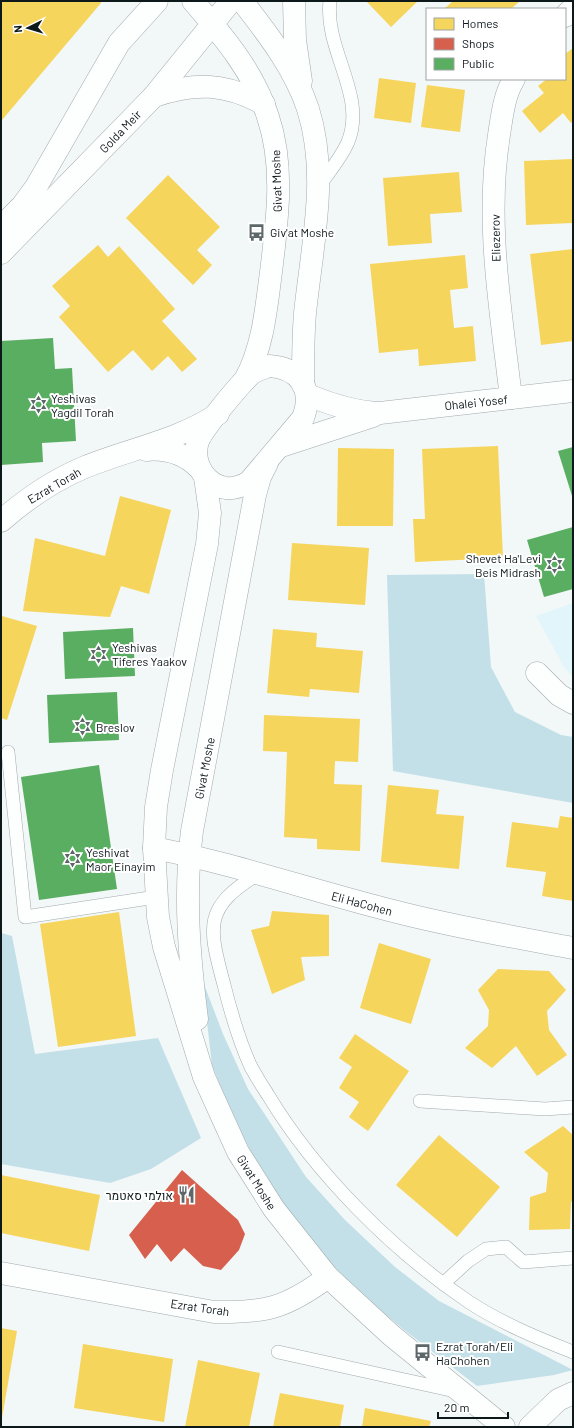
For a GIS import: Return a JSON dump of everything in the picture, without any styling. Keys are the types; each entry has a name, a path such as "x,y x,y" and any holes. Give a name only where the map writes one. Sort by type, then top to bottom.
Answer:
{"street":[{"path":"130,30 134,1"},
{"path":"1,227 22,206 36,187 111,58 130,30 157,1"},
{"name":"Givat Moshe","path":"193,1 244,66 264,104 271,125 276,149 279,192 266,309 259,348 253,365 245,380 202,434 197,444 196,456 202,473 210,513 207,544 162,770 155,815 154,848 158,917 164,947 204,1077 235,1145 253,1177 274,1209 328,1277"},
{"name":"Golda Meir","path":"1,253 154,96 231,1"},
{"path":"242,1 273,43 304,98"},
{"path":"267,463 303,418 308,407 305,390 305,319 316,231 318,188 316,148 313,127 304,98 298,67 294,1"},
{"name":"Eliezerov","path":"511,398 494,262 494,216 495,162 502,112 514,80"},
{"path":"154,96 187,86 215,87 244,94 264,104"},
{"path":"245,380 254,372 269,366 281,367 292,371 301,380 305,390"},
{"name":"Ohalei Yosef","path":"305,390 351,410 380,413"},
{"name":"Ohalei Yosef","path":"281,446 380,413 573,391"},
{"name":"Ezrat Torah","path":"1,521 17,507 64,476 118,455 134,451 190,430 218,414"},
{"name":"Ezrat Torah","path":"134,451 152,450 177,453 188,458 215,484 226,488 238,487 249,482 267,463"},
{"name":"Givat Moshe","path":"204,1077 189,954 187,881 189,855 255,495 260,477 267,463"},
{"path":"537,673 559,695 573,703"},
{"name":"Eli HaCohen","path":"154,848 189,855 398,913 485,932 573,948"},
{"name":"Ezrat Torah","path":"1,1273 214,1312 244,1312 284,1304 304,1295 328,1277"},
{"path":"328,1277 391,1334 504,1427"},
{"path":"530,1427 558,1400 573,1393"}],"lane":[{"path":"318,188 344,151 348,141 352,117 350,92 331,34 329,20 330,1"},
{"path":"8,752 25,917 156,897"},
{"path":"258,874 229,894 218,909 213,929 217,958 231,1015 251,1067 285,1123 324,1172 370,1220 424,1268 470,1302 526,1333 573,1352"},
{"path":"420,1100 546,1109 573,1107"},
{"path":"444,1283 468,1261 486,1248 506,1247 523,1262 573,1258"},
{"path":"278,1352 463,1393"}],"shaded area":[{"path":"484,574 491,667 515,712 561,735 573,737 573,803 393,771 387,575"},
{"path":"573,603 573,677 564,667 536,616"},
{"path":"1,933 12,936 35,1054 158,1038 201,1138 151,1169 110,1183 1,1164"},
{"path":"202,979 223,1034 248,1089 306,1177 345,1220 395,1267 439,1301 573,1370 554,1375 477,1386 403,1329 362,1295 309,1241 263,1175 233,1117 212,1065"}],"building: Homes":[{"path":"1,1 101,1 101,3 2,120"},
{"path":"366,1 418,1 391,27"},
{"path":"453,1 520,1 512,8 445,8"},
{"path":"573,48 573,121 571,123 563,113 540,133 522,111 544,93 538,86 546,80 566,80 566,53"},
{"path":"379,78 416,83 411,123 374,118"},
{"path":"427,85 465,90 460,132 421,127"},
{"path":"573,159 573,223 526,225 524,161"},
{"path":"459,172 462,212 430,214 432,243 388,246 383,178"},
{"path":"168,175 220,227 197,250 212,265 193,285 126,218"},
{"path":"98,245 108,257 119,246 175,309 162,321 197,359 182,372 168,356 152,371 133,350 108,372 59,317 70,306 52,286"},
{"path":"573,249 573,341 541,345 530,254"},
{"path":"465,255 468,288 450,290 454,328 473,326 476,361 419,366 418,349 379,353 370,264"},
{"path":"498,446 503,558 415,562 413,519 425,519 422,449"},
{"path":"338,448 394,449 393,526 337,526"},
{"path":"120,496 171,510 149,594 121,586 110,617 23,611 35,538 105,556"},
{"path":"292,543 369,548 365,605 288,600"},
{"path":"2,616 37,626 7,720 1,718"},
{"path":"273,629 317,633 316,647 363,651 359,693 310,689 309,697 267,693"},
{"path":"264,715 360,719 358,762 335,761 334,784 362,785 360,851 317,849 317,839 284,837 287,752 263,751"},
{"path":"388,785 439,790 436,814 464,816 459,869 381,862"},
{"path":"560,816 573,818 573,901 542,896 546,872 506,867 512,822 558,828"},
{"path":"272,911 329,915 329,956 301,957 305,980 272,994 251,930 269,926"},
{"path":"119,912 136,1036 58,1047 40,924"},
{"path":"379,943 431,959 411,1024 360,1008"},
{"path":"498,969 549,971 566,990 547,1011 549,1030 567,1055 537,1076 516,1046 492,1068 465,1048 488,1026 489,1010 478,990"},
{"path":"355,1034 409,1071 368,1131 349,1117 359,1102 339,1088 352,1067 339,1058"},
{"path":"563,1126 573,1135 573,1200 571,1202 570,1229 529,1230 530,1197 546,1192 548,1173 524,1152"},
{"path":"439,1135 500,1187 457,1237 396,1185"},
{"path":"1,1175 100,1195 89,1251 1,1233"},
{"path":"1,1328 17,1331 2,1418 1,1418"},
{"path":"83,1344 173,1359 164,1422 74,1408"},
{"path":"198,1360 260,1373 249,1427 185,1427"},
{"path":"280,1393 344,1405 340,1427 273,1427"},
{"path":"365,1408 431,1421 429,1427 362,1427"}],"building: Shops":[{"name":"אולמי סאטמר","path":"182,1170 238,1220 245,1234 239,1250 221,1270 203,1266 184,1248 171,1262 157,1244 145,1259 129,1235"}],"building: Public":[{"name":"Yeshivas Yagdil Torah","path":"53,338 55,369 72,368 76,441 42,443 43,462 1,465 1,341"},
{"path":"573,447 573,499 558,451"},
{"name":"Shevet Ha'Levi Beis Midrash","path":"573,527 573,589 544,597 527,540"},
{"name":"Yeshivas Tiferes Yaakov","path":"133,628 135,676 65,679 63,632"},
{"name":"Breslov","path":"117,692 119,740 49,743 47,695"},
{"name":"Yeshivat Maor Einayim","path":"99,765 117,889 39,900 21,777"}],"place":[{"name":"Giv'at Moshe","path":"257,232"},
{"name":"Yeshivas Yagdil Torah","path":"38,405"},
{"name":"Shevet Ha'Levi Beis Midrash","path":"554,565"},
{"name":"Yeshivas Tiferes Yaakov","path":"99,654"},
{"name":"Breslov","path":"83,727"},
{"name":"Yeshivat Maor Einayim","path":"73,859"},
{"name":"אולמי סאטמר","path":"186,1195"},
{"name":"Ezrat Torah/Eli HaChohen","path":"423,1353"}]}
